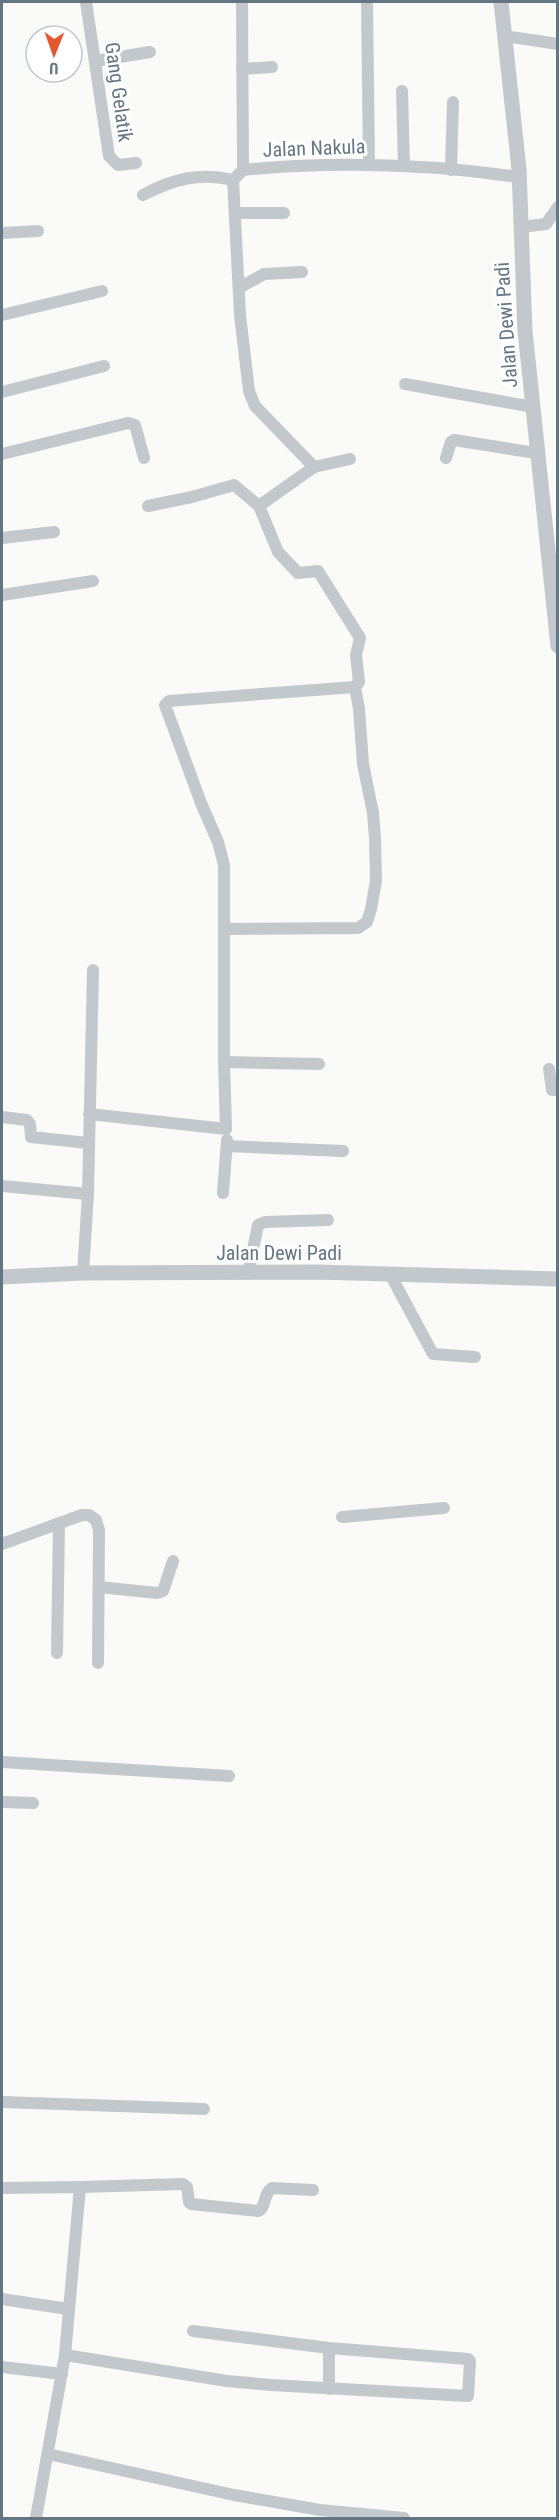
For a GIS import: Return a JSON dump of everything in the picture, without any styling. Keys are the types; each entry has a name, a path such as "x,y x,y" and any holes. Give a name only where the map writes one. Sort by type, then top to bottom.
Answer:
{"street":[{"name":"Gang Gelatik","path":"86,2 109,156 118,165 136,163"},
{"name":"Jalan Nakula","path":"242,2 243,170 307,165 369,165 404,166 518,177"},
{"path":"367,2 369,165"},
{"name":"Jalan Dewi Padi","path":"501,2 518,177 525,331 558,646"},
{"path":"505,36 558,44"},
{"path":"95,61 150,52"},
{"path":"242,69 272,67"},
{"path":"402,91 404,166"},
{"path":"452,170 453,102"},
{"path":"243,170 233,180 245,361 252,399 310,470"},
{"path":"143,195 164,184 185,178 210,176 233,180"},
{"path":"521,234 546,224 558,207"},
{"path":"235,213 284,213"},
{"path":"2,233 38,231"},
{"path":"239,288 264,274 302,272"},
{"path":"2,315 102,291"},
{"path":"2,392 104,366"},
{"path":"405,384 533,407"},
{"path":"2,454 128,423 135,425 144,458"},
{"path":"446,458 451,442 454,440 536,453"},
{"path":"259,506 310,470 350,459"},
{"path":"148,506 192,498 234,485 259,506 282,558 298,573 318,571 360,638 356,655 359,682 355,687 169,701 165,705 201,803 219,842 224,865 224,1062 227,1146 223,1193"},
{"path":"2,538 54,532"},
{"path":"2,595 93,581"},
{"path":"224,929 358,928 369,919 376,880 375,838 373,813 363,764 355,687"},
{"path":"83,1274 88,1194 93,970"},
{"path":"224,1062 319,1064"},
{"path":"549,1069 552,1090 558,1090"},
{"path":"89,1114 226,1130"},
{"path":"2,1117 27,1120 30,1124 31,1137 88,1143"},
{"path":"227,1146 344,1151"},
{"path":"2,1186 88,1194"},
{"path":"248,1274 258,1225 265,1222 328,1220"},
{"path":"392,1274 433,1354 475,1357"},
{"name":"Jalan Dewi Padi","path":"2,1276 412,1274 558,1279"},
{"path":"342,1517 444,1508"},
{"path":"2,1545 82,1515 88,1515 96,1520 99,1530 98,1663"},
{"path":"57,1653 59,1523"},
{"path":"99,1587 157,1593 163,1591 173,1562"},
{"path":"2,1762 228,1776"},
{"path":"2,1802 33,1803"},
{"path":"2,2102 204,2109"},
{"path":"2,2188 183,2184 187,2187 191,2205 258,2211 263,2208 267,2191 272,2188 314,2190"},
{"path":"36,2518 65,2355 80,2187"},
{"path":"2,2299 68,2309"},
{"path":"65,2355 226,2381 466,2397 470,2361 329,2348 193,2331"},
{"path":"329,2348 329,2389"},
{"path":"2,2367 62,2374"},
{"path":"48,2454 234,2495 320,2510 404,2518"}]}
